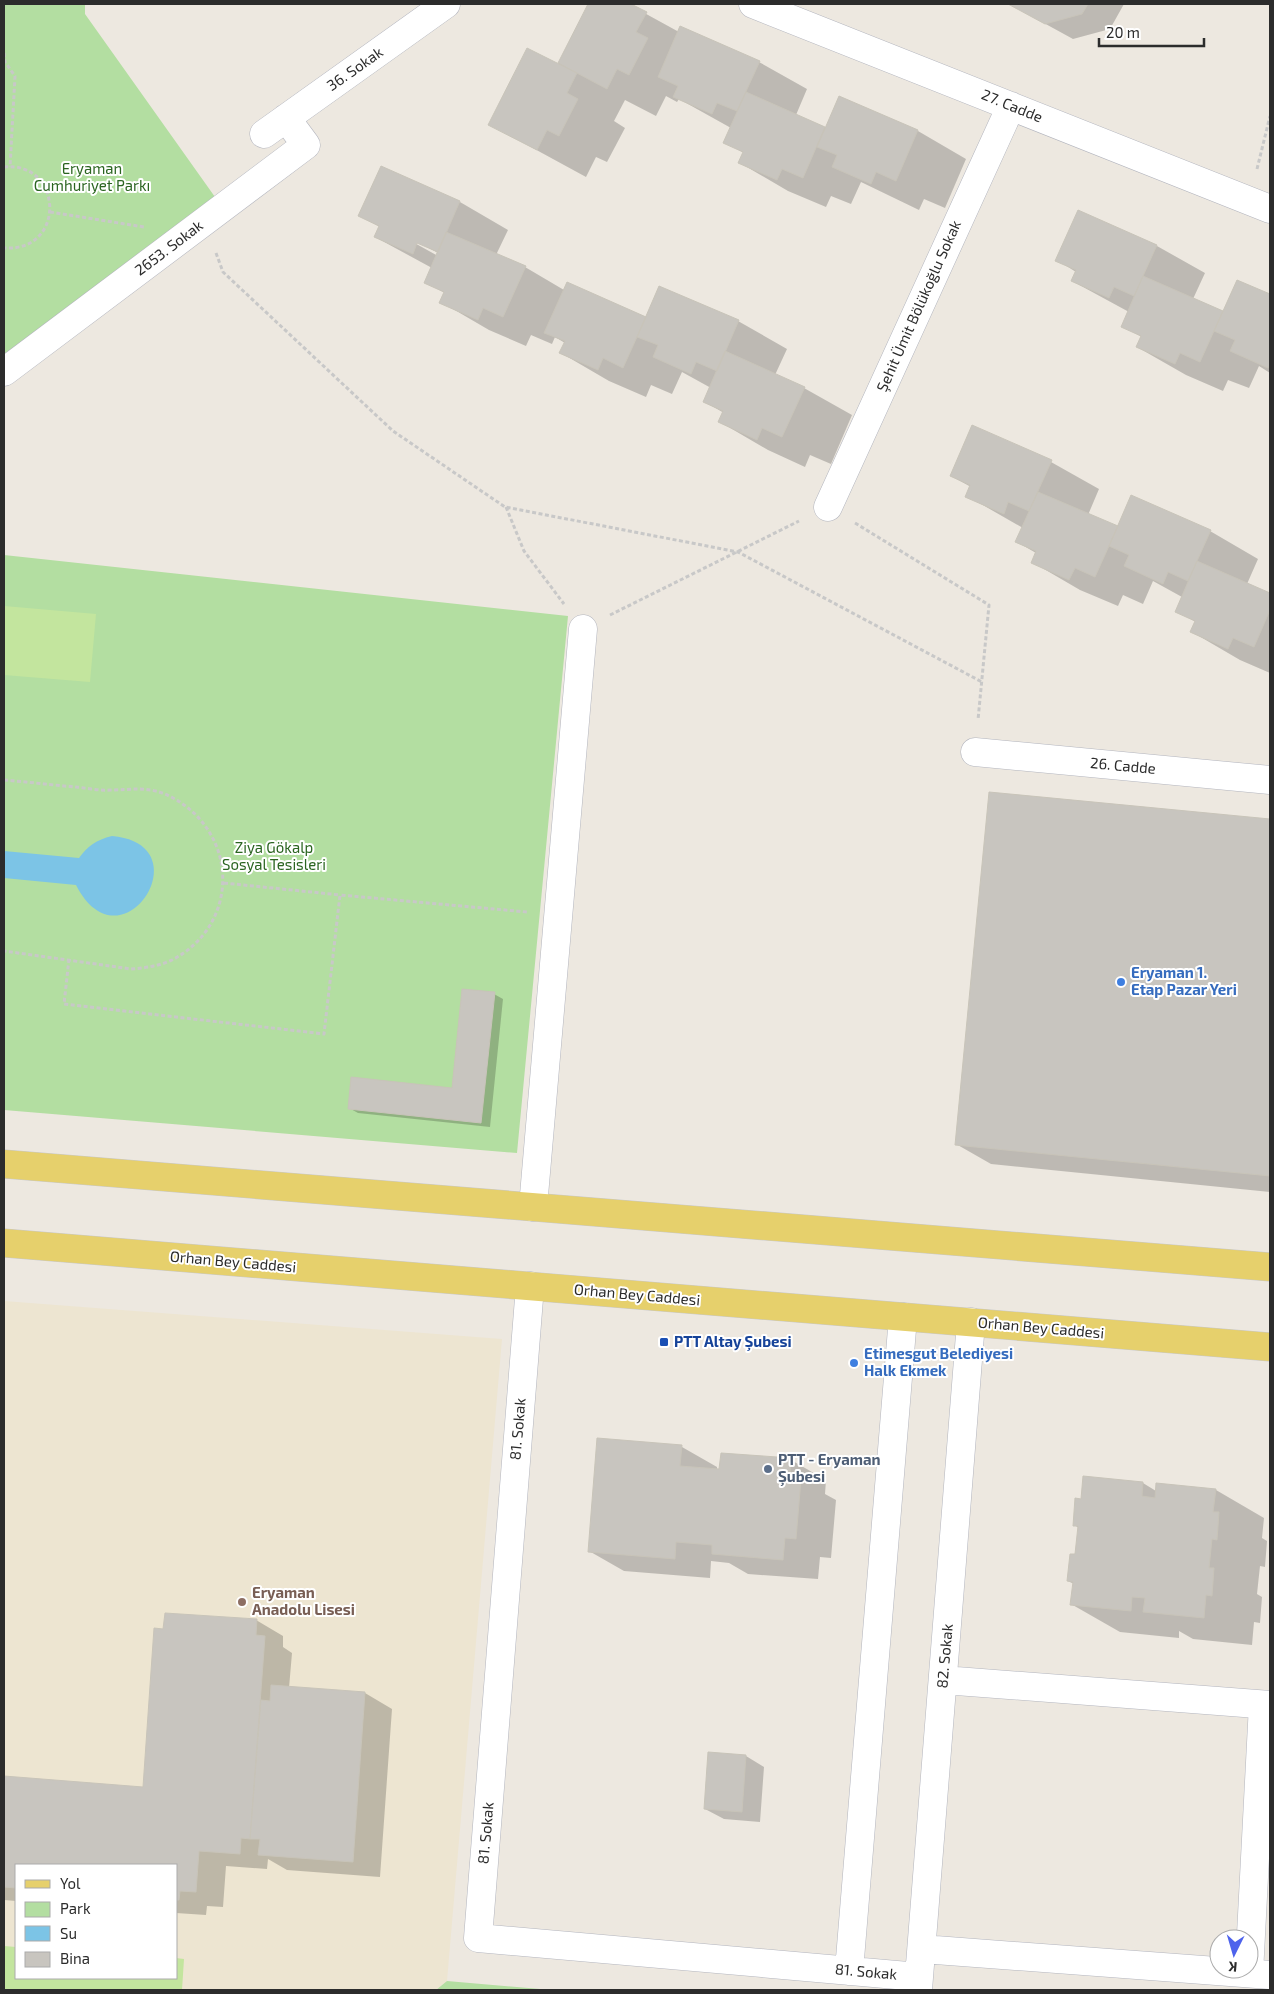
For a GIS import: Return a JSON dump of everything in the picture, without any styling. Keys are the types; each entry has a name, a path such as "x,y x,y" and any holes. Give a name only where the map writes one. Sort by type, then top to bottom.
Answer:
{"main road":[{"path":"4,1164 1270,1267"},
{"name":"Orhan Bey Caddesi","path":"4,1243 1270,1347"}],"street":[{"name":"36. Sokak","path":"264,134 446,4"},
{"name":"27. Cadde","path":"753,4 1259,205"},
{"name":"Şehit Ümit Bölükoğlu Sokak","path":"828,507 1010,106"},
{"name":"2653. Sokak","path":"4,372 306,146 286,118"},
{"path":"533,1207 583,629"},
{"name":"26. Cadde","path":"975,752 1270,780"},
{"name":"81. Sokak","path":"530,1286 478,1938 849,1971 919,1984"},
{"path":"849,1971 903,1316"},
{"name":"82. Sokak","path":"919,1984 971,1322"},
{"path":"922,1949 1260,1974 1266,1705 943,1680"}],"path":[{"path":"4,53 4,62 15,76 10,166"},
{"path":"1259,205 1270,116"},
{"path":"4,167 10,166 25,170 42,182 47,192 50,212 45,227 35,240 23,246 4,248"},
{"path":"50,212 136,225 194,229 223,272 393,431 505,507 738,552 982,682"},
{"path":"505,507 524,551 583,629 828,507 990,605 975,752"},
{"path":"4,780 109,790 150,789 170,796 188,807 203,822 214,839 221,859 224,883 213,918 202,936 188,950 171,960 152,967 131,969 4,951"},
{"path":"224,883 558,914"},
{"path":"69,959 64,1004 324,1034 340,895"}],"shaded area":[{"name":"Eryaman Anadolu Lisesi","path":"4,1301 502,1339 447,1981 436,1990 4,1990"}],"green space":[{"name":"Eryaman Cumhuriyet Parkı","path":"4,4 85,4 85,14 215,197 4,355"},
{"name":"Ziya Gökalp Sosyal Tesisleri","path":"4,555 568,616 517,1153 4,1110"},
{"path":"4,606 96,614 90,682 4,675"},
{"path":"4,1946 15,1947 15,1979 178,1979 178,1958 184,1959 182,1990 4,1990"},
{"path":"447,1981 552,1990 436,1990"}],"water":[{"path":"112,836 139,844 152,859 153,878 146,896 132,910 114,916 94,908 76,885 4,878 4,851 79,858 93,844 101,839"}],"building":[{"path":"588,4 631,4 647,12 636,32 648,38 629,75 617,69 607,89 558,63"},
{"path":"1008,4 1088,4 1082,14 1045,24"},
{"path":"680,26 760,61 737,111 717,103 712,114 673,97 678,86 658,77"},
{"path":"527,48 577,73 567,93 578,99 559,136 547,130 537,150 488,125"},
{"path":"746,92 825,127 803,178 782,169 777,180 738,163 743,152 723,143"},
{"path":"839,96 918,130 896,181 876,172 871,184 832,167 837,155 817,147"},
{"path":"381,166 460,201 438,252 417,243 413,254 374,237 379,226 358,216"},
{"path":"1078,210 1157,245 1134,296 1114,287 1109,298 1071,281 1076,270 1055,261"},
{"path":"446,232 526,266 503,317 483,308 478,320 439,303 444,292 424,283"},
{"path":"1143,276 1223,311 1200,362 1180,353 1175,364 1136,347 1141,336 1121,327"},
{"path":"1237,280 1270,294 1270,364 1268,368 1230,351 1235,340 1214,331"},
{"path":"567,282 646,317 623,368 603,358 598,370 559,353 565,341 544,333"},
{"path":"659,286 739,320 717,371 696,362 691,374 653,357 658,345 637,337"},
{"path":"725,351 805,387 782,437 762,428 757,440 718,422 723,411 703,402"},
{"path":"972,425 1052,460 1029,511 1008,502 1004,514 965,497 970,485 950,476"},
{"path":"1038,492 1118,526 1095,577 1075,568 1069,580 1031,563 1036,551 1015,542"},
{"path":"1131,495 1211,530 1188,581 1168,572 1163,584 1124,566 1129,555 1109,546"},
{"path":"1197,561 1270,593 1270,610 1254,647 1233,638 1228,649 1190,632 1195,621 1175,612"},
{"name":"Eryaman 1. Etap Pazar Yeri","path":"989,792 1270,819 1270,1176 955,1145"},
{"path":"462,989 495,992 481,1123 348,1109 351,1077 452,1088"},
{"path":"597,1438 682,1445 680,1466 719,1469 721,1453 791,1458 790,1478 801,1479 796,1539 785,1538 783,1560 712,1554 712,1545 676,1542 675,1559 588,1552"},
{"path":"1083,1476 1143,1482 1142,1496 1155,1498 1156,1483 1216,1489 1213,1512 1219,1512 1217,1540 1212,1539 1209,1568 1214,1568 1212,1596 1206,1595 1204,1618 1143,1612 1145,1598 1132,1597 1131,1611 1070,1605 1073,1582 1067,1581 1070,1554 1075,1554 1078,1526 1073,1526 1075,1498 1081,1499"},
{"path":"165,1613 257,1619 256,1635 265,1636 250,1839 241,1838 240,1854 199,1851 196,1892 180,1891 179,1900 178,1864 15,1864 15,1888 4,1887 4,1776 143,1787 154,1628 163,1629"},
{"path":"271,1685 365,1692 353,1862 258,1855 260,1839 250,1839 261,1700 270,1701"},
{"path":"708,1752 746,1755 742,1812 704,1809"}],"place":[{"name":"Eryaman 1. Etap Pazar Yeri","path":"1121,982"},
{"name":"PTT Altay Şubesi","path":"664,1342"},
{"name":"Etimesgut Belediyesi Halk Ekmek","path":"854,1363"},
{"name":"PTT - Eryaman Şubesi","path":"768,1469"},
{"name":"Eryaman Anadolu Lisesi","path":"242,1602"}]}
